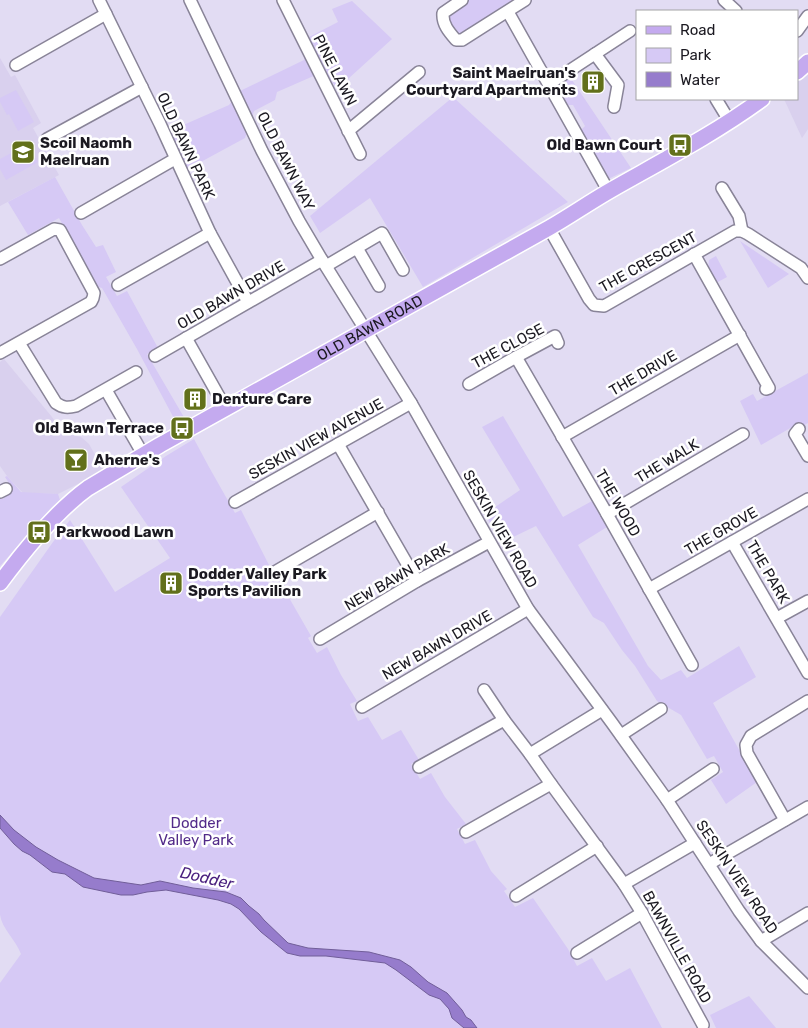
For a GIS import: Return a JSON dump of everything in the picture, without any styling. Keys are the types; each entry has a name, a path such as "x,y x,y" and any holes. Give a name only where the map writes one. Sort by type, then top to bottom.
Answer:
{"main road":[{"path":"798,71 808,62"},
{"name":"OLD BAWN ROAD","path":"2,578 60,511 88,488 160,445 226,410 549,228 684,150 730,122 761,100"}],"street":[{"name":"OLD BAWN PARK","path":"99,0 210,233 248,302"},
{"name":"OLD BAWN WAY","path":"190,0 262,151 299,221 366,330"},
{"name":"PINE LAWN","path":"283,0 360,154"},
{"path":"462,0 442,13 442,20 448,32 456,40 462,40 525,0"},
{"path":"724,0 735,10"},
{"path":"508,12 609,192"},
{"path":"16,65 106,14"},
{"path":"798,30 808,16"},
{"path":"549,84 630,31"},
{"path":"595,54 618,85 614,106"},
{"path":"348,131 419,72"},
{"path":"47,140 142,87"},
{"path":"717,100 730,122"},
{"path":"81,212 175,159"},
{"path":"722,188 739,216 742,231 800,268 808,278"},
{"name":"THE CRESCENT","path":"549,228 589,300 594,305 604,306 735,231 742,231"},
{"path":"0,258 54,229 60,230 94,293 91,302 0,353"},
{"path":"118,285 210,233"},
{"name":"OLD BAWN DRIVE","path":"155,356 248,302 382,234 403,270"},
{"path":"357,248 379,286"},
{"path":"694,254 769,388 766,389"},
{"name":"SESKIN VIEW ROAD","path":"366,330 411,403 528,609 667,800 739,911 761,941 808,988"},
{"name":"THE DRIVE","path":"562,437 740,335"},
{"name":"THE CLOSE","path":"469,384 554,336 558,343"},
{"path":"186,338 226,410"},
{"path":"19,343 56,403 62,407 76,406 136,372"},
{"name":"THE WOOD","path":"516,357 692,665"},
{"path":"106,390 144,456"},
{"name":"SESKIN VIEW AVENUE","path":"235,502 411,403"},
{"path":"799,429 795,434 808,456"},
{"name":"THE WALK","path":"607,514 742,434"},
{"path":"338,444 417,581"},
{"name":"THE GROVE","path":"650,589 808,499"},
{"path":"273,573 378,512"},
{"name":"NEW BAWN PARK","path":"320,639 417,581 490,542"},
{"name":"THE PARK","path":"732,542 808,673"},
{"name":"THE PARK","path":"777,618 808,600"},
{"name":"NEW BAWN DRIVE","path":"362,707 528,609"},
{"name":"BAWNVILLE ROAD","path":"484,690 624,884 703,1025"},
{"path":"786,820 747,754 746,745 751,736 808,701"},
{"path":"621,735 661,709"},
{"path":"530,754 602,710"},
{"path":"419,767 504,720"},
{"path":"667,800 713,769"},
{"path":"466,832 551,784"},
{"path":"709,864 808,807"},
{"name":"BAWNVILLE ROAD","path":"624,884 695,843"},
{"path":"516,896 597,846"},
{"path":"761,941 808,913"},
{"path":"577,953 642,914"}],"shaded area":[{"name":"Scoil Naomh Maelruan","path":"0,58 11,77 15,75 41,123 33,128 59,175 0,206"},
{"path":"808,69 808,129 802,138 784,100 798,100 798,78"},
{"path":"4,359 63,433 81,437 89,444 104,471 58,494 23,493 7,476 0,466 0,362"}],"green space":[{"path":"462,0 525,0 462,40 443,13"},
{"path":"352,1 392,39 337,89 325,71 277,92 275,100 254,111 245,138 186,170 165,133 229,105 240,91 304,60 307,38 338,22 332,9"},
{"path":"570,77 631,168 604,181 577,134 585,126 573,105 568,105 558,86"},
{"path":"16,90 34,122 18,131 0,102 0,98"},
{"path":"453,97 568,202 423,287 370,198 320,233 310,216"},
{"path":"28,144 38,162 6,180 0,169 0,159"},
{"path":"55,177 96,247 103,245 116,272 106,277 117,296 127,291 158,348 147,354 185,419 177,424 137,349 102,288 95,286 59,218 28,235 8,202"},
{"path":"740,241 789,274 768,288"},
{"path":"716,256 727,277 716,283 710,272 709,260"},
{"path":"808,373 808,423 801,427 799,423 761,445 740,401 753,394 757,401"},
{"path":"503,416 563,517 592,501 607,527 578,545 648,666 661,680 681,670 687,678 739,646 756,677 713,703 757,782 726,804 711,780 723,772 714,756 707,759 681,715 657,701 604,623 593,617 536,526 501,543 485,514 520,490 482,427"},
{"name":"Dodder Valley Park","path":"194,439 235,513 241,510 270,567 262,572 271,587 280,582 311,636 308,638 317,653 327,647 357,701 350,704 358,721 368,717 382,740 401,730 419,760 411,764 420,779 431,773 445,797 466,824 457,829 465,844 475,840 491,871 507,889 504,891 515,907 533,898 568,949 577,966 592,958 606,981 630,968 662,1028 0,1028 0,983 21,954 3,925 0,915 0,617 70,520 115,592 170,558 121,487"},
{"path":"7,476 21,492 58,494 60,500 0,566 0,497 3,499 13,489 5,477"},
{"path":"749,996 776,1028 716,1028 710,1015"}],"water":[{"path":"0,815 14,830 36,847 94,878 141,885 160,881 226,892 241,898 288,943 308,948 369,952 400,960 428,982 447,993 477,1028 464,1028 452,1018 449,1009 440,999 429,995 385,963 326,956 300,956 287,953 261,932 239,909 231,904 166,890 121,895 83,887 65,874 52,872 22,851 0,828"}],"place":[{"name":"Saint Maelruan's Courtyard Apartments","path":"593,82"},
{"name":"Old Bawn Court","path":"680,145"},
{"name":"Scoil Naomh Maelruan","path":"23,152"},
{"name":"Denture Care","path":"195,399"},
{"name":"Old Bawn Terrace","path":"182,428"},
{"name":"Aherne's","path":"76,460"},
{"name":"Parkwood Lawn","path":"39,532"},
{"name":"Dodder Valley Park Sports Pavilion","path":"171,583"}],"water label":[{"name":"Dodder","path":"207,878"}]}
